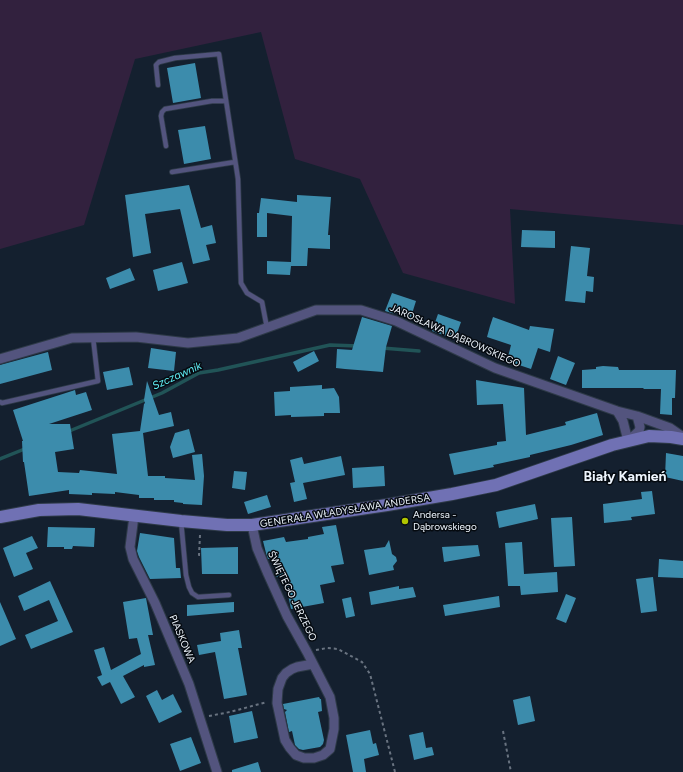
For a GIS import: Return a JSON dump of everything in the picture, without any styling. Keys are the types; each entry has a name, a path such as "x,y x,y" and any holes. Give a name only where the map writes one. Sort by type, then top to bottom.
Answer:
{"street":[{"name":"JAROSŁAWA DĄBROWSKIEGO","path":"0,359 72,338 136,337 188,343 238,338 316,310 361,310 396,321 495,368 670,428 683,438"},
{"path":"617,411 623,421 628,441 639,431 640,427 637,416"},
{"name":"GENERAŁA WŁADYSŁAWA ANDERSA","path":"0,517 39,510 78,509 181,522 252,525 452,494 496,485 612,445 628,441 650,436 683,438"},
{"name":"PIASKOWA","path":"134,516 130,547 133,559 155,603 189,684 217,772"},
{"name":"ŚWIĘTEGO JERZEGO","path":"252,525 256,548 287,616 307,652 330,697 334,718 334,729 330,749 323,755 314,758 304,758 296,755 285,740 277,699 278,689 282,678 286,673 298,666 313,664"}],"lane":[{"path":"158,85 156,65 159,62 175,58 219,54 238,179 241,283 247,294 262,302 267,328"},
{"path":"166,146 162,116 162,112 165,109 212,101 226,101"},
{"path":"172,172 235,162"},
{"path":"0,402 2,403 98,381 93,337"},
{"path":"181,522 186,575 192,593 198,597 229,595"}],"path":[{"path":"200,535 199,555 201,555"},
{"name":"ŚWIĘTEGO JERZEGO","path":"307,652 327,648 338,649 362,662 370,674 395,772"},
{"path":"200,717 230,712 277,699"},
{"path":"503,731 511,772"}],"shaded area":[{"path":"0,0 683,0 683,225 510,209 515,304 403,273 360,179 295,159 261,32 135,59 84,225 0,249"}],"building":[{"path":"195,63 201,98 173,103 167,68"},
{"path":"205,126 211,159 184,164 178,130"},
{"path":"189,185 201,228 212,225 216,243 206,245 210,260 193,264 180,209 145,214 151,253 133,257 125,195"},
{"path":"297,195 331,197 328,235 330,235 330,249 308,248 307,266 291,266 290,275 267,274 267,261 291,262 292,216 267,213 267,237 257,237 257,213 259,213 261,198 297,202"},
{"path":"522,230 555,231 555,248 521,247"},
{"path":"571,246 590,248 587,276 594,277 593,292 586,291 585,303 565,301"},
{"path":"182,262 188,283 158,291 153,270"},
{"path":"130,268 135,280 110,289 106,278"},
{"path":"392,293 416,301 411,317 396,312 395,314 385,311"},
{"path":"438,314 461,322 455,339 432,331"},
{"path":"362,317 392,326 386,347 383,372 336,368 337,349 352,350"},
{"path":"493,317 529,330 530,326 554,329 550,352 538,348 531,369 507,361 511,345 487,337"},
{"path":"151,348 176,352 174,371 148,368"},
{"path":"314,351 319,361 298,372 293,362"},
{"path":"48,352 52,370 0,384 0,365"},
{"path":"558,356 575,363 566,385 550,379"},
{"path":"129,367 133,385 107,390 103,372"},
{"path":"596,367 618,367 619,370 676,370 675,398 672,398 672,415 660,414 661,389 582,388 582,370 596,369"},
{"path":"476,380 524,388 526,435 566,425 565,422 597,413 603,435 530,455 530,457 493,465 494,467 454,475 449,454 497,445 497,442 506,441 503,404 477,405"},
{"path":"147,381 159,415 171,412 174,426 143,433 148,476 165,476 165,478 195,480 192,455 202,454 204,476 202,505 183,504 174,502 174,500 139,498 139,495 115,492 115,494 92,493 92,495 69,494 69,490 29,496 23,462 23,441 13,410 75,390 76,395 86,392 92,410 49,424 70,424 74,449 55,452 58,472 79,473 80,470 117,474 112,434 140,431"},
{"path":"322,385 322,389 334,388 339,397 340,413 324,413 324,416 275,416 274,392 290,391 290,387"},
{"path":"189,429 195,452 173,458 170,447 175,433"},
{"path":"666,453 683,456 683,481 665,477"},
{"path":"341,456 345,475 303,483 307,499 294,502 290,483 295,482 290,460 302,457 304,464"},
{"path":"384,466 385,486 353,488 352,468"},
{"path":"234,471 247,472 245,490 232,488"},
{"path":"652,491 655,514 631,517 632,520 604,523 603,504 642,499 641,492"},
{"path":"267,495 271,507 248,514 244,502"},
{"path":"535,504 538,519 499,528 496,512"},
{"path":"572,517 575,566 554,567 551,518"},
{"path":"336,525 344,564 331,566 335,582 320,585 324,603 291,609 284,575 276,577 273,558 268,559 263,541 284,537 286,542 308,539 308,537 324,534 322,527"},
{"path":"48,527 95,528 94,547 73,546 72,549 64,549 64,547 47,547"},
{"path":"140,533 174,538 176,568 180,568 181,578 150,579 137,551"},
{"path":"32,536 38,548 26,553 33,569 14,577 3,548"},
{"path":"389,540 392,554 396,557 397,561 393,566 394,570 369,575 364,550 385,547"},
{"path":"522,542 524,574 557,572 558,592 521,595 520,586 508,586 505,543"},
{"path":"478,545 480,556 444,562 442,547"},
{"path":"238,547 238,574 202,574 201,548"},
{"path":"659,559 683,561 683,578 658,577"},
{"path":"653,577 657,611 641,613 636,579"},
{"path":"50,581 73,632 31,649 25,635 58,621 49,600 24,611 18,596"},
{"path":"399,586 399,589 413,587 416,597 371,605 369,592"},
{"path":"566,594 576,598 566,623 556,619"},
{"path":"499,596 500,607 445,616 443,605"},
{"path":"351,597 355,616 346,618 342,599"},
{"path":"146,598 153,635 148,635 155,665 144,667 144,665 123,676 135,697 121,704 110,682 102,686 97,677 102,675 94,650 104,647 111,670 141,654 137,638 129,639 123,602"},
{"path":"0,602 16,639 0,646"},
{"path":"234,602 234,612 187,616 187,605"},
{"path":"239,630 242,648 238,648 247,695 224,699 215,652 199,655 197,645 221,641 220,633"},
{"path":"157,690 162,700 173,694 182,712 159,723 146,696"},
{"path":"530,696 535,721 518,725 513,700"},
{"path":"319,697 321,699 322,711 318,712 324,740 323,744 320,747 303,750 299,749 295,745 292,731 289,732 285,712 287,710 284,709 283,704"},
{"path":"252,711 258,738 234,743 229,716"},
{"path":"370,730 373,744 376,743 379,755 364,759 366,772 353,772 346,735"},
{"path":"423,732 426,748 432,747 434,755 414,760 409,735"},
{"path":"191,737 201,763 180,771 170,744"},
{"path":"258,762 261,772 232,772 232,770"}],"waterway":[{"name":"Szczawnik","path":"67,432 162,393 199,373 330,345 358,346"},
{"name":"Szczawnik","path":"382,348 419,351"},
{"name":"Szczawnik","path":"0,459 27,448"}],"place":[{"name":"Andersa - Dąbrowskiego","path":"405,521"}],"district":[{"name":"Biały Kamień","path":"625,477"}]}
